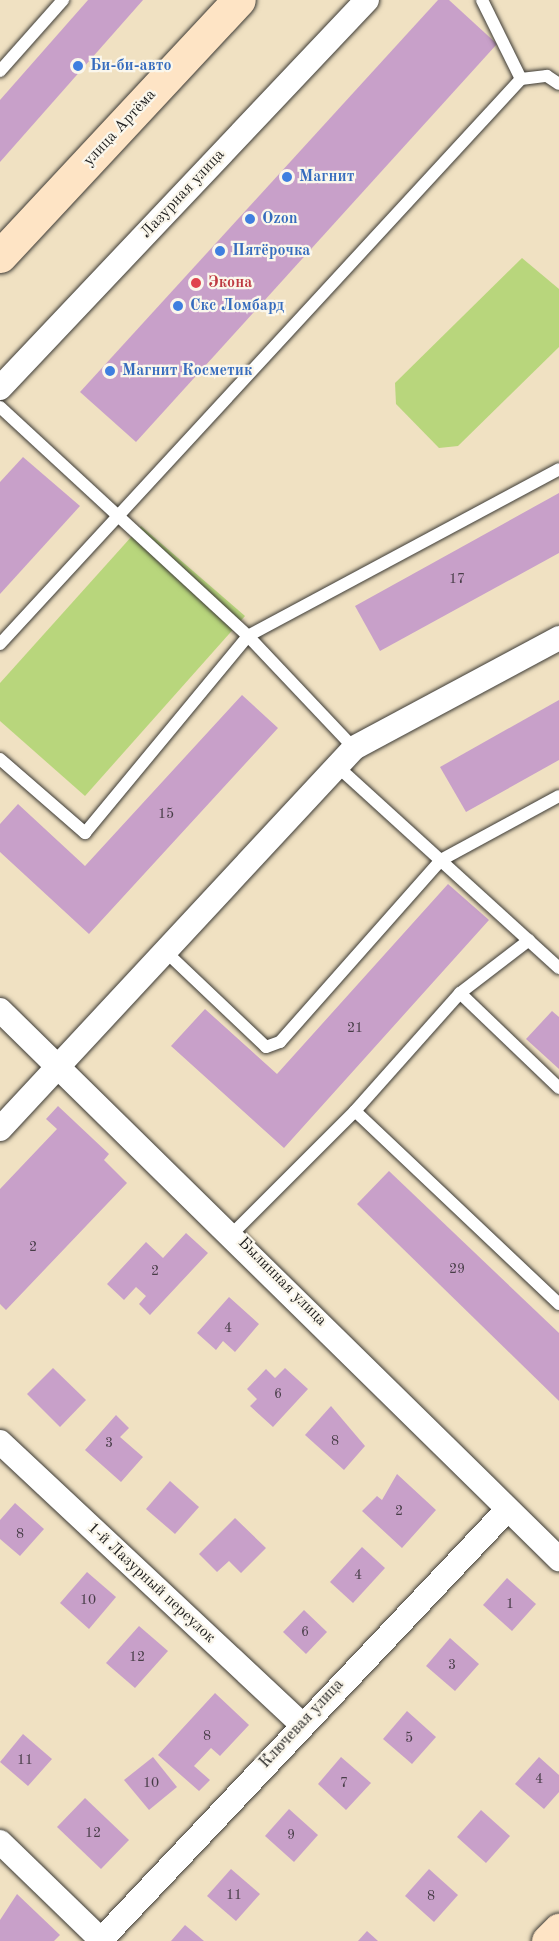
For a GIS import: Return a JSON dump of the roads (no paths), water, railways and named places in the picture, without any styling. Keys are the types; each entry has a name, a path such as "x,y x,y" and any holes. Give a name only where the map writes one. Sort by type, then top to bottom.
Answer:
{"main road":[{"name":"улица Артёма","path":"0,256 239,0"},
{"path":"548,1941 559,1930"}],"street":[{"name":"Лазурная улица","path":"0,388 367,0"},
{"path":"0,1129 61,1067 354,748 559,638"},
{"name":"Былинная улица","path":"0,1010 233,1233 507,1510 559,1559"},
{"name":"1-й Лазурный переулок","path":"0,1442 301,1724"},
{"name":"Ключевая улица","path":"101,1941 301,1724 507,1510"},
{"path":"0,1842 101,1941"}],"lane":[{"path":"0,70 63,0"},
{"path":"482,0 521,79"},
{"path":"0,644 521,79 547,76 559,84"},
{"path":"0,407 119,514 248,636 354,748"},
{"path":"0,777 4,763 84,833 248,636 559,469"},
{"path":"338,766 557,963"},
{"path":"166,952 266,1047 280,1042 441,860 559,796"},
{"path":"233,1233 355,1112 460,993 529,940"},
{"path":"460,993 559,1088"},
{"path":"355,1112 559,1304"}],"place":[{"name":"Би-би-авто","path":"78,66"},
{"name":"Магнит","path":"287,177"},
{"name":"Ozon","path":"250,219"},
{"name":"Пятёрочка","path":"220,251"},
{"name":"Экона","path":"196,283"},
{"name":"Скс Ломбард","path":"178,306"},
{"name":"Магнит Косметик","path":"110,371"}]}
